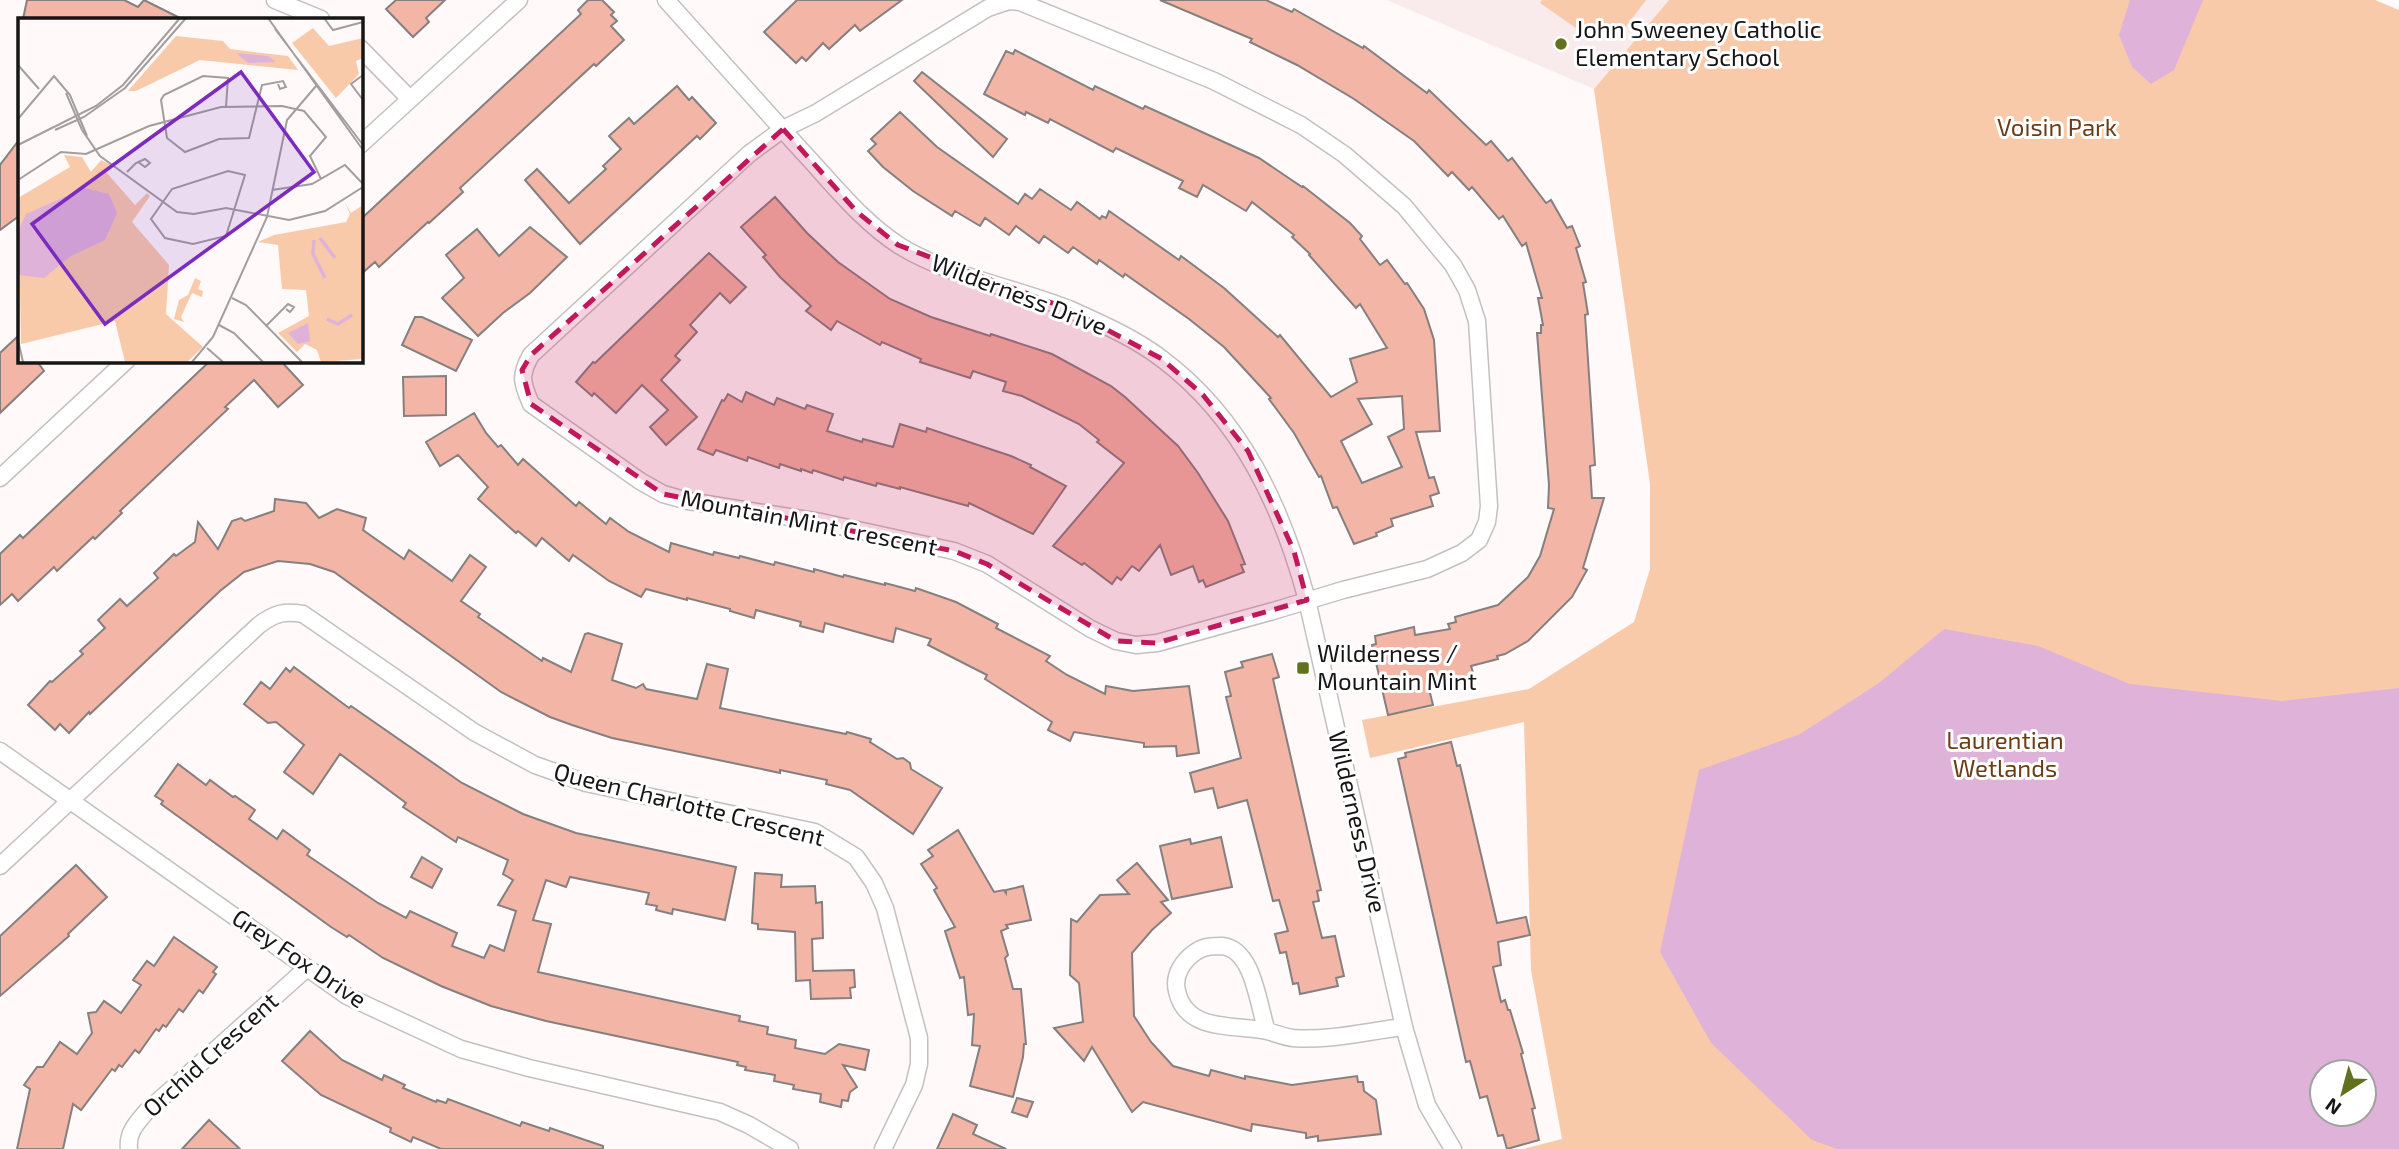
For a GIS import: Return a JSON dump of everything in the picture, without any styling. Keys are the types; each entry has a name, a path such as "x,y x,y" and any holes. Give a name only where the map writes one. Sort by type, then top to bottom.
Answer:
{"street":[{"path":"275,0 319,18"},
{"path":"362,143 519,0"},
{"name":"Wilderness Drive","path":"666,0 858,212 898,245 953,270 1068,309 1131,339 1162,359 1203,395 1248,451 1272,496 1294,551 1404,1027 1427,1105 1453,1149"},
{"name":"Mountain Mint Crescent","path":"1009,1 1020,2 1214,81 1301,125 1345,155 1404,206 1453,265 1467,289 1477,321 1489,506 1479,540 1462,553 1427,569 1157,643 1136,645 1116,641 1091,629 987,564 954,551 821,522 688,500 663,494 640,481 531,404 524,386 522,370 531,355 749,154 783,129 816,113 988,8 1009,1"},
{"path":"362,50 410,99"},
{"path":"0,478 125,362"},
{"name":"Queen Charlotte Crescent","path":"0,866 259,625 273,615 287,611 303,614 474,732 535,765 586,783 814,832 835,842 856,857 874,883 885,908 919,1038 919,1064 914,1085 883,1149"},
{"name":"Grey Fox Drive","path":"0,751 347,996 461,1049 529,1068 720,1112 790,1149"},
{"path":"1266,1031 1249,967 1242,957 1228,947 1211,945 1199,949 1182,965 1175,981 1177,995 1187,1012 1200,1023 1266,1031 1291,1038 1404,1027"},
{"name":"Orchid Crescent","path":"128,1149 133,1126 146,1112 307,968"}],"highlighted area":[{"path":"783,129 857,212 898,245 1068,309 1162,359 1203,395 1248,451 1294,551 1307,600 1157,643 1116,641 987,564 954,551 663,494 531,404 522,370 531,355"}],"shaded area":[{"name":"John Sweeney Catholic Elementary School","path":"1387,0 1669,0 1594,89"},
{"path":"2130,0 2203,0 2174,70 2151,84 2132,67 2119,35"},
{"path":"1944,629 2038,646 2130,684 2282,701 2399,688 2399,1149 1837,1149 1812,1140 1711,1043 1660,952 1699,770 1800,734 1879,683"}],"green space":[{"path":"1542,0 1646,0 1619,36 1590,38 1540,3"},
{"name":"Laurentian Wetlands","path":"1669,0 2375,0 2399,10 2399,1149 1523,1149 1562,1139 1531,970 1524,722 1370,758 1362,720 1529,689 1634,622 1650,569 1650,484 1594,89"}],"building":[{"path":"27,0 124,0 138,7 144,0 180,18 23,18"},
{"path":"396,0 445,0 426,18 429,22 413,37 386,9"},
{"path":"588,0 602,0 614,12 611,15 617,21 611,26 624,40 596,66 594,64 460,188 463,192 429,223 379,267 375,262 362,273 362,218 581,14 578,10"},
{"path":"797,0 902,0 860,31 855,25 829,49 823,43 806,61 802,57 796,63 764,32"},
{"path":"1160,0 1266,0 1292,12 1294,9 1363,48 1364,46 1427,93 1429,90 1486,145 1491,141 1508,161 1512,158 1546,203 1551,200 1567,228 1572,226 1580,246 1576,248 1586,282 1583,283 1588,314 1585,315 1595,465 1590,466 1592,498 1604,498 1583,568 1587,570 1572,597 1528,641 1497,656 1498,659 1471,666 1475,679 1429,689 1433,705 1388,715 1372,645 1376,644 1375,636 1414,627 1415,635 1450,629 1448,624 1456,622 1455,617 1498,605 1528,577 1540,556 1554,509 1548,508 1549,485 1537,333 1541,333 1543,325 1538,298 1542,298 1526,243 1522,246 1503,216 1499,219 1472,187 1469,190 1452,172 1448,176 1414,141 1354,99 1297,65 1250,42 1252,39"},
{"path":"1015,50 1093,90 1095,86 1143,109 1145,106 1259,158 1303,186 1350,223 1362,236 1360,239 1380,265 1387,260 1405,284 1407,283 1424,309 1434,340 1440,431 1416,432 1429,478 1434,477 1439,493 1430,496 1433,506 1391,519 1393,526 1376,533 1377,536 1354,544 1337,507 1333,508 1321,476 1319,477 1294,433 1269,399 1271,398 1224,347 1125,274 1123,277 1099,260 1097,264 1073,247 1068,253 1044,236 1039,243 1016,226 1009,235 985,218 980,226 955,211 952,216 913,191 868,151 876,144 871,139 900,112 937,147 1018,204 1025,194 1032,199 1040,189 1071,210 1077,202 1100,219 1102,216 1106,218 1109,211 1179,260 1181,256 1224,288 1278,337 1280,335 1331,397 1357,382 1350,359 1387,348 1360,304 1356,308 1292,237 1294,235 1252,202 1246,211 1203,185 1197,197 1179,188 1183,181 1116,148 1113,152 1050,119 1048,123 1026,112 1025,115 984,94 1006,51 1013,54","holes":["1402,396 1404,429 1388,437 1402,467 1362,483 1341,441 1372,424 1358,399"]},
{"path":"922,72 1007,139 993,157 914,81"},
{"path":"677,86 689,100 692,97 716,123 700,139 697,136 580,244 525,180 537,169 569,203 606,169 603,166 621,149 609,136 629,118 634,124"},
{"path":"18,141 18,217 0,230 0,165"},
{"path":"775,197 838,262 890,299 931,317 1052,354 1111,386 1125,397 1178,446 1198,473 1228,521 1245,564 1241,565 1244,572 1206,587 1203,580 1199,582 1193,566 1171,575 1160,545 1139,571 1132,566 1121,580 1117,577 1112,584 1084,563 1082,565 1053,546 1124,463 1079,424 1022,396 1003,391 1006,382 973,371 970,378 920,362 921,359 882,342 880,345 837,321 831,330 806,311 811,306 780,277 763,257 766,255 741,227"},
{"path":"530,227 567,257 530,293 478,336 442,298 464,278 446,255 477,229 499,256"},
{"path":"709,253 746,287 730,303 720,293 690,325 697,332 675,356 680,360 661,380 697,417 666,445 650,427 668,410 642,385 616,413 594,393 592,396 576,382 593,362"},
{"path":"415,317 422,317 472,340 456,371 402,345"},
{"path":"18,336 18,362 37,362 44,371 0,413 0,353"},
{"path":"209,362 282,362 303,385 278,407 254,380 225,407 228,409 120,511 122,513 95,539 93,537 57,571 54,567 18,601 12,594 0,605 0,554 20,535 23,538"},
{"path":"446,376 446,415 404,416 403,377"},
{"path":"746,392 774,405 777,398 805,409 807,405 833,414 827,431 862,442 863,439 893,447 900,424 926,432 927,428 1011,456 1066,486 1033,534 969,503 968,506 900,487 877,483 876,486 844,477 843,480 813,470 812,473 801,471 780,464 779,468 748,457 747,461 716,450 713,455 698,449 722,400 724,401 728,394 742,402"},
{"path":"474,413 486,433 498,447 501,445 518,465 523,459 576,506 579,502 606,524 610,518 629,532 669,552 671,543 713,555 714,552 739,558 740,556 774,565 775,562 814,572 814,569 915,591 916,588 956,602 998,624 996,628 1050,656 1046,661 1067,675 1105,694 1106,686 1133,691 1189,686 1199,753 1177,756 1176,746 1144,747 1144,743 1074,732 1070,741 1048,730 1052,722 985,679 987,675 928,645 931,639 896,628 893,642 825,623 823,632 800,626 801,622 756,610 754,618 730,609 646,589 641,597 609,581 573,555 569,561 542,538 536,546 518,531 516,533 478,499 488,487 458,455 440,466 426,442"},
{"path":"275,499 306,503 319,518 337,509 366,518 363,530 404,559 409,550 452,581 470,555 486,567 461,601 480,614 478,617 542,661 543,658 571,672 585,634 588,633 622,644 612,680 636,688 643,684 646,689 697,699 707,664 728,669 720,708 871,739 870,742 897,759 903,758 910,763 911,769 942,788 913,834 850,790 826,784 827,780 780,770 780,773 612,738 572,725 501,692 334,572 310,564 278,561 244,572 220,591 69,733 60,724 55,730 28,705 50,681 83,654 80,651 105,628 98,620 120,599 127,606 158,578 154,573 174,554 176,556 195,542 198,522 218,549 232,521 241,518 245,521 274,511"},
{"path":"1272,654 1279,677 1273,679 1321,890 1317,891 1319,901 1313,902 1322,938 1335,936 1344,976 1336,978 1338,986 1300,994 1298,983 1293,984 1286,952 1280,953 1275,934 1288,931 1279,900 1273,901 1247,800 1218,808 1213,788 1195,792 1190,773 1241,758 1226,697 1231,696 1225,672 1243,667 1241,662"},
{"path":"294,667 349,708 351,706 462,783 523,814 576,833 736,867 725,920 673,909 672,914 656,910 657,906 646,904 649,893 570,877 566,887 546,880 533,920 551,924 538,972 740,1016 739,1021 768,1027 767,1034 796,1040 795,1048 825,1054 839,1044 869,1050 865,1070 843,1065 857,1087 850,1092 848,1101 842,1100 841,1107 820,1102 821,1094 793,1089 794,1085 774,1081 775,1075 745,1070 746,1067 737,1065 738,1062 546,1021 491,1006 441,986 383,958 349,935 347,937 331,927 161,804 163,801 155,796 178,764 206,785 210,780 235,796 255,810 249,819 277,839 283,830 310,850 307,855 378,903 406,918 410,911 457,933 452,946 484,958 490,945 504,951 516,911 498,905 513,880 503,874 508,860 458,837 456,842 403,807 406,803 340,754 313,794 284,772 304,745 276,722 268,723 244,704 261,682 270,689 286,668 290,672"},
{"path":"1451,742 1457,766 1460,765 1497,923 1526,917 1530,935 1498,942 1501,965 1493,967 1501,1002 1505,1000 1510,1010 1523,1053 1521,1054 1535,1108 1532,1109 1539,1140 1507,1149 1503,1135 1498,1136 1487,1096 1480,1098 1470,1061 1466,1062 1398,759 1406,757 1405,753"},
{"path":"958,830 994,892 1004,890 1006,893 1006,890 1023,886 1031,920 1006,925 1008,928 1001,931 1013,989 1021,989 1026,1044 1013,1097 970,1086 980,1046 972,1045 974,1014 968,1015 964,977 960,978 945,931 955,927 934,890 937,888 921,864 933,856 928,850"},
{"path":"1221,837 1232,887 1172,899 1160,846 1190,839 1191,844"},
{"path":"422,857 442,869 432,888 411,877"},
{"path":"1137,863 1168,900 1161,902 1171,913 1132,953 1134,1016 1151,1042 1173,1066 1209,1076 1211,1070 1245,1079 1245,1076 1292,1085 1357,1076 1358,1082 1363,1082 1364,1091 1376,1100 1381,1134 1318,1141 1318,1136 1306,1138 1306,1133 1252,1124 1251,1131 1143,1102 1132,1112 1092,1047 1084,1061 1054,1028 1083,1022 1079,983 1070,975 1071,919 1077,922 1100,895 1129,894 1117,880"},
{"path":"76,865 107,897 68,934 69,936 0,996 0,936"},
{"path":"755,873 782,875 781,887 815,886 816,903 822,902 823,938 812,939 813,971 854,970 855,987 850,988 851,998 811,999 810,980 796,981 795,932 758,929 758,924 752,923"},
{"path":"174,937 217,967 213,972 216,974 203,993 199,990 183,1012 179,1009 166,1027 163,1025 159,1031 156,1029 139,1053 135,1050 122,1067 119,1065 115,1071 112,1069 81,1110 73,1104 63,1149 17,1149 30,1089 24,1085 37,1067 43,1067 60,1042 77,1054 92,1033 88,1013 96,1012 104,1001 121,1013 141,985 133,980 147,961 154,966"},
{"path":"310,1031 342,1060 382,1080 384,1075 405,1085 403,1088 436,1102 446,1103 448,1099 520,1126 522,1122 549,1131 550,1128 603,1146 603,1149 441,1149 413,1137 411,1142 390,1132 391,1128 321,1095 282,1061"},
{"path":"1017,1098 1033,1102 1027,1117 1012,1112"},
{"path":"953,1114 977,1125 973,1134 1006,1149 937,1149"},
{"path":"209,1120 240,1149 182,1149"}],"place":[{"name":"John Sweeney Catholic Elementary School","path":"1561,44"},
{"name":"Wilderness / Mountain Mint","path":"1303,668"}],"park label":[{"name":"Voisin Park","path":"2057,128"}]}
